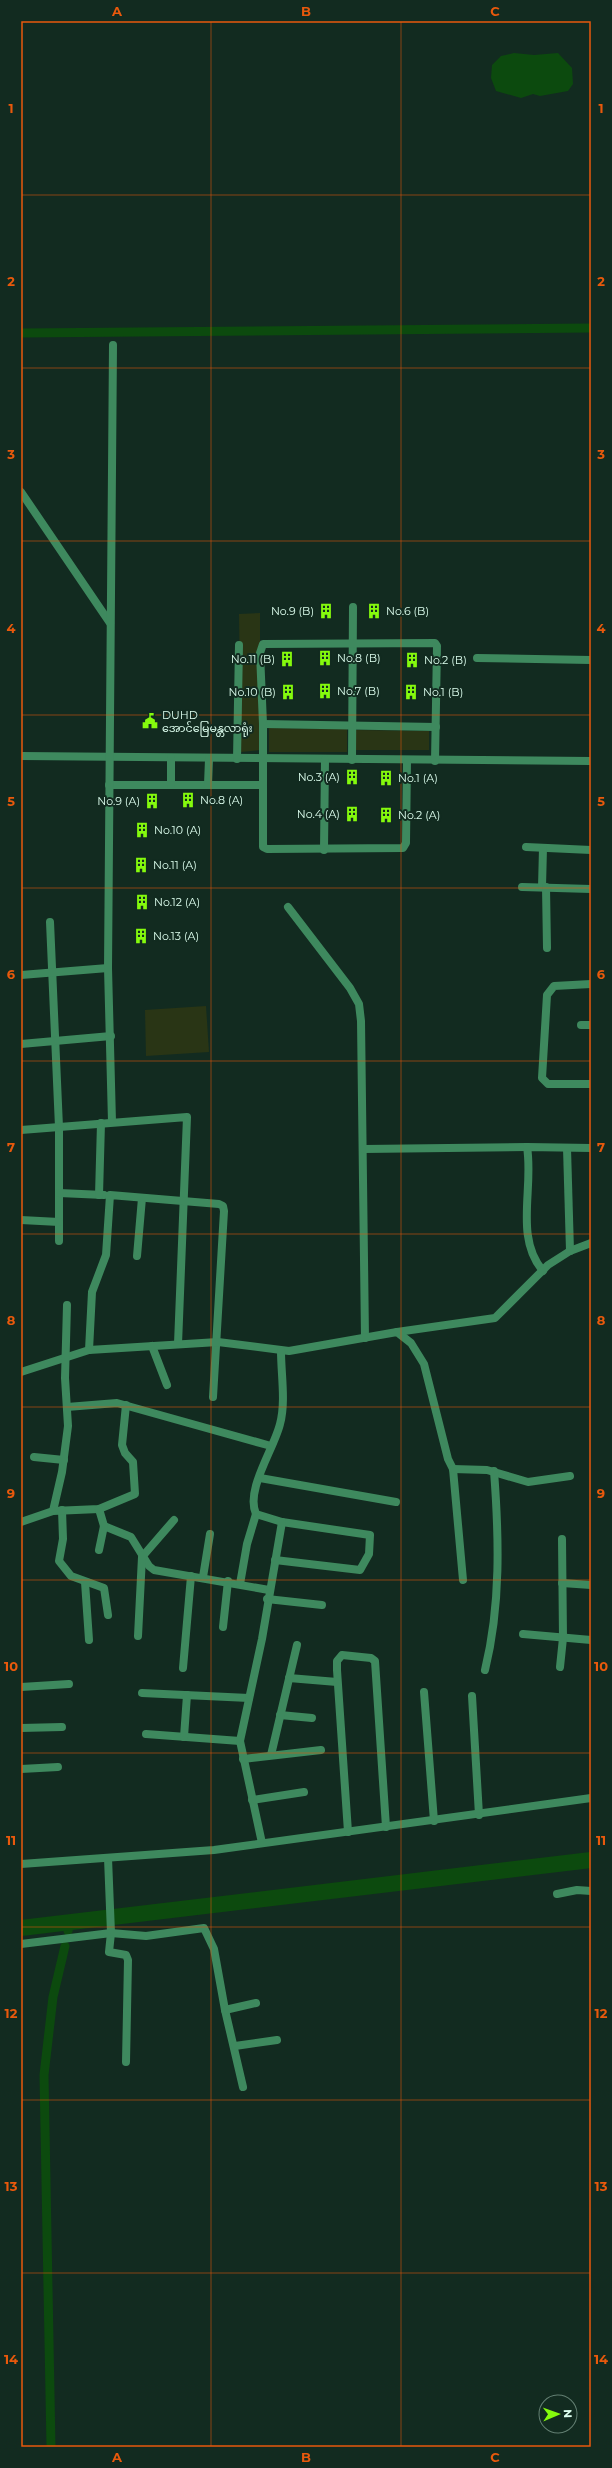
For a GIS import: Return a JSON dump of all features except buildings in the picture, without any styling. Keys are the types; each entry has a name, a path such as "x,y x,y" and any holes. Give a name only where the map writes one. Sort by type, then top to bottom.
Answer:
{"street":[{"path":"112,1122 111,1036 108,968 113,345"},
{"path":"21,492 110,622"},
{"path":"352,760 354,643 353,607"},
{"path":"407,761 406,843 403,848 324,850 267,849 264,847 263,724 260,653 263,644 435,642 437,646 435,761"},
{"path":"237,759 239,645"},
{"path":"477,658 591,660"},
{"path":"263,724 436,727"},
{"path":"21,756 407,761 591,761"},
{"path":"171,758 171,785"},
{"path":"208,785 209,759"},
{"path":"324,850 325,760"},
{"path":"109,785 263,785"},
{"path":"526,847 591,850"},
{"path":"543,848 547,948"},
{"path":"522,888 591,889"},
{"path":"288,907 350,988 359,1004 361,1021 364,1148 365,1338"},
{"path":"50,922 59,1127 59,1241"},
{"path":"21,975 108,968"},
{"path":"591,984 554,986 547,995 542,1078 548,1084 591,1084"},
{"path":"582,1025 591,1025"},
{"path":"21,1044 111,1036"},
{"path":"21,1130 187,1117 185,1202 178,1344"},
{"path":"99,1194 100,1123"},
{"path":"528,1147 528,1236 530,1250 543,1271"},
{"path":"364,1148 591,1148"},
{"path":"567,1148 570,1250"},
{"path":"59,1193 99,1194 219,1204 223,1206 218,1342 213,1397"},
{"path":"89,1350 92,1292 106,1255 110,1195"},
{"path":"137,1256 142,1198"},
{"path":"21,1220 59,1222"},
{"path":"21,1372 89,1350 218,1342 281,1351 319,1347 397,1332 495,1318 543,1271 570,1250 591,1243"},
{"path":"53,1511 64,1460 68,1426 65,1358 67,1305"},
{"path":"397,1332 411,1343 424,1364 448,1459 453,1469 463,1580"},
{"path":"152,1346 167,1384"},
{"path":"240,1584 247,1544 256,1514 253,1508 254,1499 271,1446 280,1424 281,1351"},
{"path":"67,1407 97,1403 117,1403 271,1446"},
{"path":"21,1522 53,1511 99,1509 133,1496 136,1491 134,1462 125,1453 122,1445 126,1406"},
{"path":"34,1457 64,1460"},
{"path":"453,1469 494,1471 528,1482 570,1476"},
{"path":"484,1670 492,1634 499,1538 494,1471"},
{"path":"260,1478 396,1502"},
{"path":"99,1509 104,1526 99,1550"},
{"path":"62,1510 63,1539 59,1561 71,1576 104,1588 108,1615"},
{"path":"256,1514 282,1522 370,1534 368,1554 363,1567 355,1571 275,1560"},
{"path":"138,1636 142,1557 174,1520"},
{"path":"262,1844 240,1741 262,1639 269,1590 282,1522"},
{"path":"104,1526 131,1537 142,1557 154,1570 228,1581 269,1590"},
{"path":"203,1577 210,1534"},
{"path":"560,1667 563,1638 562,1539"},
{"path":"183,1668 191,1576"},
{"path":"223,1627 228,1581"},
{"path":"85,1582 89,1640"},
{"path":"562,1583 591,1584"},
{"path":"268,1599 322,1605"},
{"path":"523,1634 591,1640"},
{"path":"271,1755 297,1645"},
{"path":"348,1832 337,1660 342,1655 371,1658 375,1661 386,1827"},
{"path":"289,1678 338,1682"},
{"path":"21,1687 69,1684"},
{"path":"424,1692 434,1820"},
{"path":"142,1693 249,1698"},
{"path":"184,1737 187,1695"},
{"path":"472,1696 479,1815"},
{"path":"280,1715 312,1718"},
{"path":"21,1728 62,1727"},
{"path":"146,1734 240,1741"},
{"path":"243,1759 321,1750"},
{"path":"21,1769 58,1768"},
{"path":"252,1800 304,1792"},
{"path":"21,1864 214,1850 479,1815 591,1798"},
{"path":"108,1858 111,1933 109,1952 126,1955 128,1960 126,2062"},
{"path":"557,1894 577,1890 591,1892"},
{"path":"21,1944 111,1933 146,1936 204,1928 214,1949 225,2010 235,2046 243,2087"},
{"path":"225,2010 256,2003"},
{"path":"235,2046 276,2040"}],"shaded area":[{"path":"514,53 534,55 558,53 572,68 573,84 568,91 540,96 533,94 521,98 496,91 491,78 492,65 501,56"},
{"path":"260,613 260,750 241,752 239,614"},
{"path":"269,728 347,729 347,752 269,752"},
{"path":"356,730 429,731 429,750 356,750"},
{"path":"206,1006 209,1052 146,1056 145,1010"}],"waterway":[{"path":"21,333 591,328"},
{"path":"21,1928 591,1860"},
{"path":"68,1931 70,1922"},
{"path":"51,2447 44,2075 53,1997 65,1946"}],"place":[{"name":"No.9 (B)","path":"326,611"},
{"name":"No.6 (B)","path":"374,611"},
{"name":"No.8 (B)","path":"325,658"},
{"name":"No.11 (B)","path":"287,659"},
{"name":"No.2 (B)","path":"412,660"},
{"name":"No.7 (B)","path":"325,691"},
{"name":"No.10 (B)","path":"288,692"},
{"name":"No.1 (B)","path":"411,692"},
{"name":"DUHD အောင်မြေမန္တလာရုံး","path":"150,721"},
{"name":"No.3 (A)","path":"352,777"},
{"name":"No.1 (A)","path":"386,778"},
{"name":"No.8 (A)","path":"188,800"},
{"name":"No.9 (A)","path":"152,801"},
{"name":"No.4 (A)","path":"352,814"},
{"name":"No.2 (A)","path":"386,815"},
{"name":"No.10 (A)","path":"142,830"},
{"name":"No.11 (A)","path":"141,865"},
{"name":"No.12 (A)","path":"142,902"},
{"name":"No.13 (A)","path":"141,936"}]}
